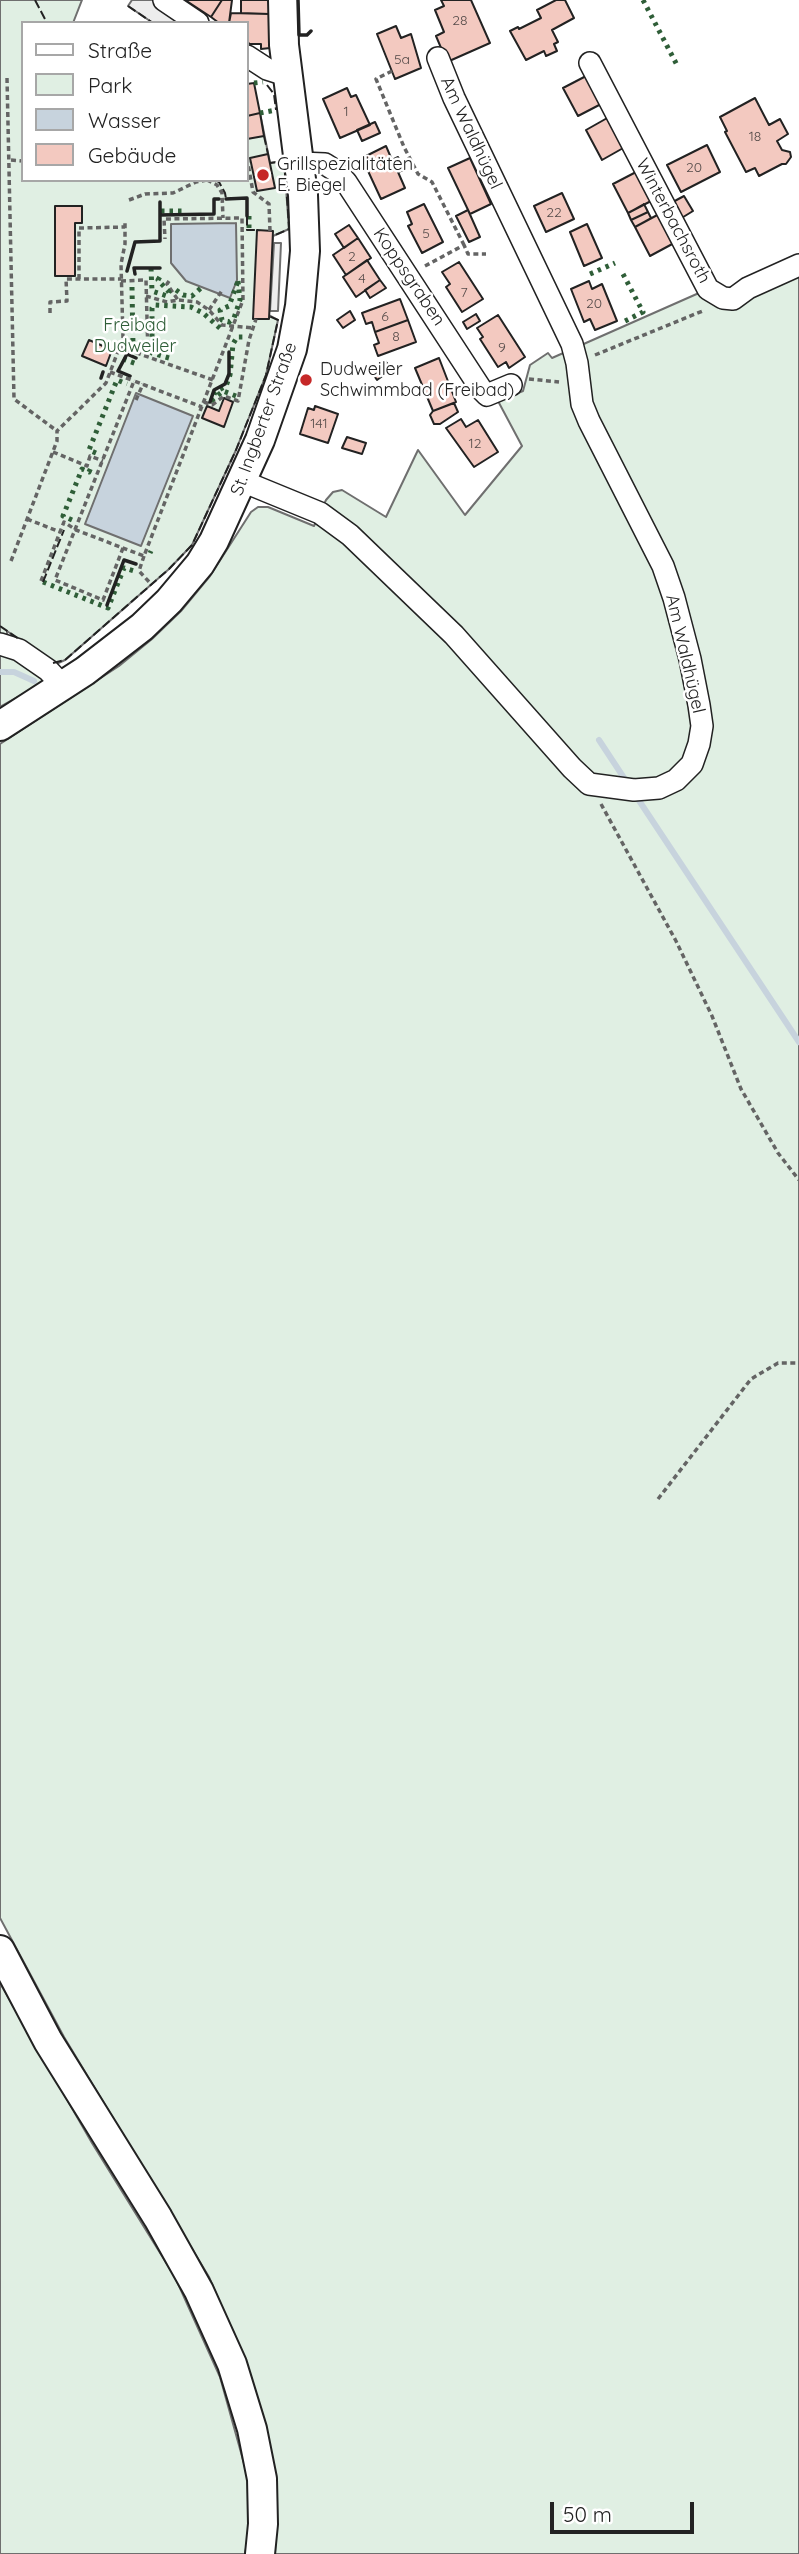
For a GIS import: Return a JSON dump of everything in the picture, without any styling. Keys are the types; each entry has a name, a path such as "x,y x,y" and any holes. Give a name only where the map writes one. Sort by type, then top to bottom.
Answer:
{"main road":[{"name":"St. Ingberter Straße","path":"0,726 63,686 142,627 182,586 214,541 242,481 279,387 298,322 305,251 300,163 284,45 283,0"},
{"path":"0,1950 48,2041 158,2218 199,2291 232,2364 252,2429 262,2479 263,2524 260,2554"}],"street":[{"path":"164,0 195,21"},
{"path":"248,56 267,69 289,76"},
{"name":"Am Waldhügel","path":"438,58 454,98 572,344 582,404 666,577 690,659 702,726 692,764 676,780 659,788 634,790 589,784"},
{"name":"Winterbachsroth","path":"590,63 708,289 723,298 733,299"},
{"name":"Koppsgraben","path":"300,163 323,164 336,171 358,200 481,388 488,395 516,382"},
{"path":"733,299 748,288 799,265"},
{"path":"242,481 320,513 350,535 454,635 589,784"},
{"path":"0,644 19,649 48,670 63,686"}],"path":[{"path":"392,71 376,79 418,174 432,182 468,254 486,254"},
{"path":"7,78 14,399 57,431"},
{"path":"10,160 21,161"},
{"path":"248,164 253,192 269,204 270,231"},
{"path":"129,200 145,194 173,193 196,182"},
{"path":"211,182 217,185 222,194 223,218"},
{"path":"151,585 139,571 147,540 243,300 242,218 164,219 165,239"},
{"path":"11,561 53,452 57,431 106,383 120,347 125,225 79,228 79,279"},
{"path":"236,228 242,228"},
{"path":"407,275 464,245"},
{"path":"50,313 50,302 66,301 66,279 146,280 148,357"},
{"path":"169,281 167,284 178,300"},
{"path":"209,310 223,289"},
{"path":"146,296 158,301 197,302 209,310 222,325 253,328"},
{"path":"577,363 733,299"},
{"path":"238,401 257,319"},
{"path":"120,347 213,380"},
{"path":"110,372 203,405 212,405 224,396 247,404"},
{"path":"123,548 103,600 55,580 134,381"},
{"path":"516,382 580,384"},
{"path":"136,400 143,384"},
{"path":"53,452 87,466 90,456 111,458"},
{"path":"81,515 88,517"},
{"path":"27,519 60,532"},
{"path":"41,581 64,522 76,530 123,548 149,563"},
{"path":"589,784 676,941 712,1016 741,1089 778,1153 799,1180"},
{"path":"657,1499 751,1379 778,1363 799,1363"}],"green space":[{"name":"Freibad Dudweiler","path":"0,0 82,0 74,21 21,21 21,182 248,182 248,116 260,113 270,163 284,161 289,229 273,236 269,315 278,320 266,375 236,450 192,545 169,569 65,660 54,665 7,631 7,651 48,680 0,707"},
{"path":"799,265 799,2554 275,2554 277,2492 266,2430 242,2355 209,2277 64,2037 0,1918 0,744 119,666 152,639 181,611 210,576 251,512 258,507 268,507 314,526 326,500 333,492 342,490 386,517 418,450 465,515 522,446 498,401 523,391 530,365 548,353 552,358 708,289 714,294"},
{"path":"0,1983 92,2143 175,2277 220,2377 250,2485 250,2525 245,2554 0,2554"}],"shaded area":[{"path":"132,0 164,0 180,21 150,21 128,6"},
{"path":"274,243 281,243 278,311 270,311"}],"water":[{"path":"236,223 237,280 230,298 186,281 171,263 171,224"},
{"path":"136,393 193,416 141,546 85,524"}],"building":[{"path":"185,0 222,0 211,17"},
{"path":"222,0 232,0 229,21 216,21 211,17"},
{"path":"241,0 269,0 269,14 241,13"},
{"path":"441,0 471,0 490,43 447,62 436,36 444,32 435,10 444,6"},
{"path":"556,0 565,0 574,18 552,30 558,42 554,44 557,51 546,56 544,51 526,60 510,31 541,18 537,10"},
{"path":"231,13 269,14 270,48 261,49 261,44 248,43 248,21 229,21"},
{"path":"396,26 401,38 411,34 421,68 395,79 377,34"},
{"path":"588,75 603,103 578,116 563,88"},
{"path":"254,83 260,113 248,116 248,84"},
{"path":"347,88 351,97 356,95 370,125 340,138 323,99"},
{"path":"755,98 769,125 780,119 788,134 777,141 782,150 790,152 791,157 786,164 759,176 755,168 746,172 720,117"},
{"path":"260,113 264,136 248,139 248,116"},
{"path":"609,117 625,147 602,160 586,130"},
{"path":"375,122 380,133 362,141 357,130"},
{"path":"707,145 720,172 681,192 667,165"},
{"path":"386,146 392,160 398,157 404,170 398,172 405,188 381,199 362,158"},
{"name":"Grillspezialitäten E. Biegel","path":"268,154 275,188 257,191 250,158"},
{"path":"470,158 491,204 470,214 448,168"},
{"path":"638,171 653,200 628,213 613,184"},
{"path":"562,193 574,219 546,232 534,206"},
{"path":"684,196 693,211 680,219 671,203"},
{"path":"424,204 443,242 422,253 408,226 412,224 407,212"},
{"path":"644,204 648,212 631,220 628,213"},
{"path":"55,206 82,206 82,223 75,223 75,276 55,276"},
{"path":"468,210 480,237 469,242 456,216"},
{"path":"648,212 651,218 635,227 631,220"},
{"path":"661,213 676,242 650,256 635,227"},
{"path":"587,224 602,258 584,266 570,232"},
{"path":"349,225 358,238 344,248 335,234"},
{"path":"257,230 273,231 269,319 253,319"},
{"path":"358,238 371,258 346,275 333,255"},
{"path":"367,260 380,280 356,297 343,277"},
{"path":"459,262 483,299 462,312 446,287 450,284 442,272"},
{"path":"380,280 386,288 370,298 365,290"},
{"path":"589,281 592,289 602,284 617,321 595,330 590,319 584,322 571,289"},
{"path":"400,299 408,320 375,332 372,322 366,324 362,313"},
{"path":"350,311 355,320 343,328 337,320"},
{"path":"476,314 480,321 467,329 463,322"},
{"path":"498,315 525,357 509,368 506,362 498,367 480,339 483,337 477,328"},
{"path":"408,320 416,342 378,356 374,345 379,343 375,332"},
{"path":"89,340 112,350 106,366 82,356"},
{"path":"439,358 456,402 433,411 415,368"},
{"path":"385,361 392,369 377,380 371,371"},
{"path":"224,398 233,402 224,427 202,418 207,406 219,411"},
{"path":"454,403 458,412 440,424 434,424 430,415 433,411"},
{"path":"315,406 338,414 328,443 300,434 308,408 314,410"},
{"path":"461,419 466,427 478,420 498,452 474,467 446,428"},
{"path":"347,437 366,443 362,454 342,448"}],"waterway":[{"path":"0,672 14,672 34,681"},
{"path":"599,740 628,784"},
{"path":"636,796 799,1042"}],"hedge":[{"path":"643,0 677,65"},
{"path":"254,83 263,82"},
{"path":"260,113 276,110"},
{"path":"161,211 186,211"},
{"path":"249,216 249,228"},
{"path":"590,274 615,263"},
{"path":"151,268 152,291 167,296 169,292 158,280 162,273"},
{"path":"623,274 643,312 625,321"},
{"path":"238,281 240,300 234,318 229,322 222,320 220,310 229,306 238,281"},
{"path":"132,287 133,346"},
{"path":"176,290 183,295 192,296 201,288"},
{"path":"169,358 152,353 154,305 191,307 203,313 223,331"},
{"path":"236,396 223,391 212,400 215,392 226,386 230,375 233,344 237,337 247,337"},
{"path":"123,359 137,364"},
{"path":"96,453 89,450 117,380 127,384"},
{"path":"72,520 63,516 82,469 89,472 92,465"},
{"path":"43,582 108,608 124,568 134,571"}],"fence":[{"path":"35,0 46,21"},
{"path":"128,6 150,21"},
{"path":"267,85 274,94 276,110"},
{"path":"264,136 268,154"},
{"path":"270,163 284,161 289,229 273,236"},
{"path":"219,182 226,199 247,198 247,230 257,230"},
{"path":"160,241 160,215 214,214 214,199 219,199"},
{"path":"53,663 65,660 169,569 192,545 236,450 266,375 278,320 269,316"},
{"path":"43,582 64,530"},
{"path":"0,626 19,639"}],"wall":[{"path":"298,0 299,35 307,35 311,31"},
{"path":"226,199 247,198 247,216"},
{"path":"160,215 214,214 214,199 219,199"},
{"path":"127,271 135,242 160,241 160,202"},
{"path":"135,274 134,268 160,268"},
{"path":"210,402 214,390 225,384 229,374 229,352"},
{"path":"130,376 118,371 127,354 136,358"},
{"path":"101,378 103,372"},
{"path":"107,605 124,560 136,564"}],"place":[{"name":"Grillspezialitäten E. Biegel","path":"263,175"},
{"name":"Dudweiler Schwimmbad (Freibad)","path":"306,380"}]}
